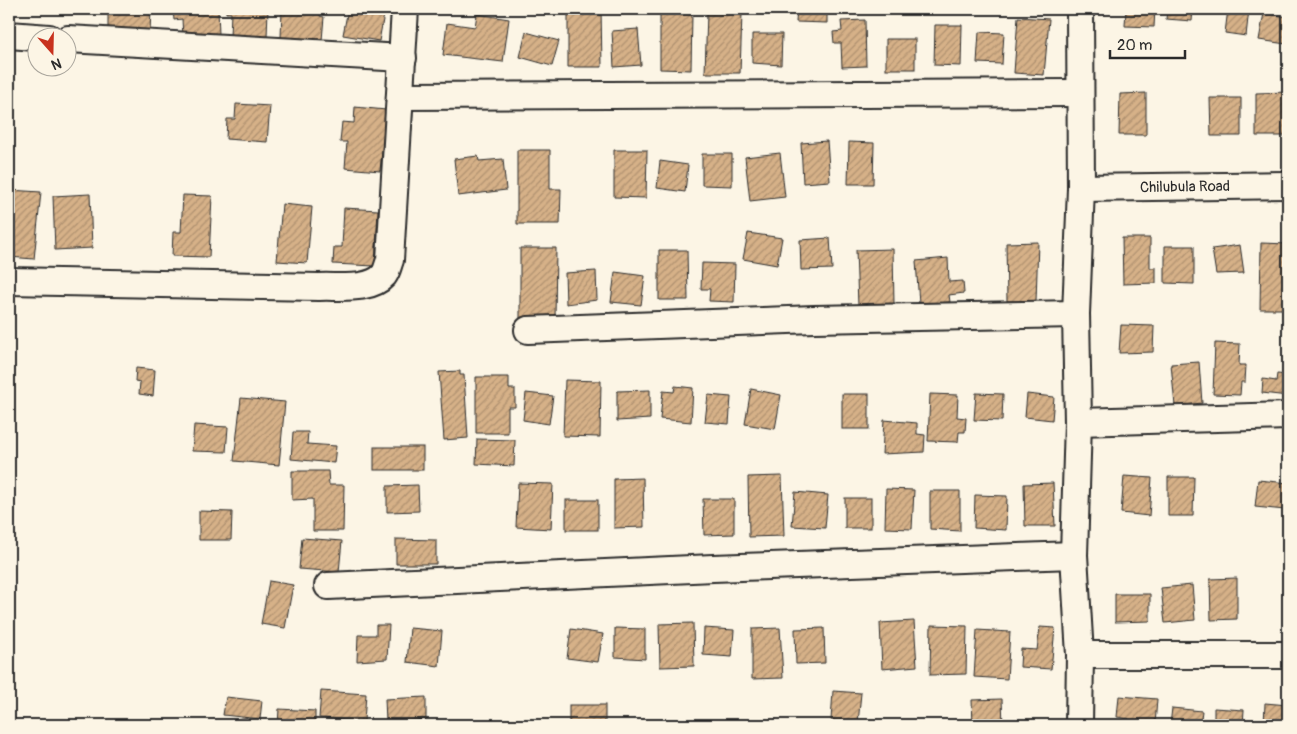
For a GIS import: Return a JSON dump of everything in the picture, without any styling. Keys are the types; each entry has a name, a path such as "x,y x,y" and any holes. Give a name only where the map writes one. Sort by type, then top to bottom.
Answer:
{"street":[{"path":"9,281 319,287 360,286 376,282 385,273 390,260 405,9"},
{"path":"1079,725 1080,655 1074,555 1078,422 1076,314 1081,188 1080,9"},
{"path":"9,35 28,36"},
{"path":"78,39 403,58"},
{"path":"401,96 1079,93"},
{"name":"Chilubula Road","path":"1081,188 1288,185"},
{"path":"528,330 814,319 1076,314"},
{"path":"1078,422 1288,416"},
{"path":"328,586 714,568 1074,555"},
{"path":"1080,655 1288,655"}],"building":[{"path":"108,9 151,9 150,33 108,31"},
{"path":"173,9 218,9 219,35 183,37 182,19 174,20"},
{"path":"226,9 268,9 267,37 230,36 231,13 226,13"},
{"path":"282,9 320,9 320,16 324,17 322,40 281,38"},
{"path":"348,9 385,9 379,41 343,35"},
{"path":"568,9 601,9 602,67 568,67"},
{"path":"797,9 827,9 827,23 796,22"},
{"path":"1126,9 1155,9 1154,27 1125,26"},
{"path":"1167,9 1193,9 1192,21 1166,19"},
{"path":"1228,9 1249,9 1246,36 1225,33"},
{"path":"707,13 742,13 740,73 705,73"},
{"path":"1264,13 1288,17 1286,44 1259,40"},
{"path":"477,14 509,19 503,62 443,55 447,23 475,27"},
{"path":"660,14 692,14 691,70 660,69"},
{"path":"1018,17 1049,19 1044,75 1014,73"},
{"path":"865,20 866,66 842,67 841,43 834,43 833,32 842,31 841,21"},
{"path":"935,25 962,25 961,66 934,65"},
{"path":"638,29 641,65 614,67 612,31"},
{"path":"526,32 559,41 552,66 520,57"},
{"path":"979,32 1004,33 1002,64 977,63"},
{"path":"752,34 782,34 781,65 752,63"},
{"path":"886,39 915,39 915,69 886,69"},
{"path":"1288,92 1285,136 1256,136 1256,93"},
{"path":"1146,93 1146,135 1119,135 1120,94"},
{"path":"1210,98 1241,98 1241,136 1211,136"},
{"path":"236,104 270,106 267,142 226,139 227,119 235,119"},
{"path":"355,107 386,110 380,171 345,168 347,142 340,142 342,122 354,123"},
{"path":"827,141 830,181 803,183 801,143"},
{"path":"849,142 874,143 873,184 848,184"},
{"path":"517,150 550,150 550,189 561,189 560,224 517,224"},
{"path":"614,150 647,150 646,198 614,197"},
{"path":"780,153 785,197 750,201 745,157"},
{"path":"702,154 732,154 732,186 702,185"},
{"path":"478,156 479,161 503,159 506,190 458,196 454,159"},
{"path":"660,161 688,165 685,192 657,188"},
{"path":"9,190 41,192 34,259 9,257"},
{"path":"90,194 92,248 55,250 53,196"},
{"path":"183,195 212,196 209,257 172,256 173,232 181,232"},
{"path":"282,204 312,207 307,263 277,261"},
{"path":"344,208 378,210 375,266 333,264 334,247 342,247"},
{"path":"748,233 782,238 777,265 743,259"},
{"path":"830,238 832,269 801,270 800,240"},
{"path":"1122,238 1150,238 1150,268 1156,268 1156,283 1123,284"},
{"path":"1038,242 1036,301 1007,301 1006,243"},
{"path":"1261,243 1288,244 1288,309 1260,309"},
{"path":"1240,245 1244,273 1216,274 1212,249"},
{"path":"1165,246 1194,246 1194,284 1165,283"},
{"path":"520,248 556,248 555,320 520,320"},
{"path":"893,249 894,305 858,306 856,250"},
{"path":"659,250 687,250 688,300 659,300"},
{"path":"948,258 949,282 963,281 964,293 949,295 950,302 919,304 916,261"},
{"path":"702,263 735,264 734,302 709,301 710,289 701,289"},
{"path":"596,271 597,300 566,304 565,273"},
{"path":"615,272 645,276 641,305 611,302"},
{"path":"1121,325 1154,326 1153,352 1119,353"},
{"path":"1215,343 1240,344 1239,365 1246,365 1245,382 1241,382 1240,395 1213,394"},
{"path":"1199,362 1202,403 1175,406 1171,364"},
{"path":"136,368 155,370 153,396 139,394 140,382 135,381"},
{"path":"460,371 460,375 464,375 468,438 444,440 439,372"},
{"path":"1277,374 1288,375 1288,396 1262,393 1263,379 1276,381"},
{"path":"476,377 509,377 509,389 515,389 515,407 508,407 508,433 476,433"},
{"path":"565,380 601,381 600,437 563,436"},
{"path":"675,386 693,388 691,422 660,419 663,391 674,392"},
{"path":"751,389 781,395 775,429 745,424"},
{"path":"650,390 650,419 617,421 617,391"},
{"path":"526,393 553,396 549,424 523,420"},
{"path":"976,393 1003,394 1002,421 974,420"},
{"path":"842,394 869,394 869,429 842,429"},
{"path":"930,394 958,395 957,417 966,418 965,432 959,432 958,442 928,441"},
{"path":"1027,394 1054,397 1052,420 1025,417"},
{"path":"708,395 731,397 729,424 705,422"},
{"path":"241,398 285,402 279,465 234,461"},
{"path":"884,420 917,423 917,434 925,435 924,452 882,454"},
{"path":"194,425 228,427 226,452 192,451"},
{"path":"293,432 308,432 307,444 336,446 334,463 291,459"},
{"path":"477,439 515,440 514,466 476,464"},
{"path":"374,447 423,447 423,470 374,470"},
{"path":"292,471 328,471 329,485 344,485 343,531 313,531 313,499 292,500"},
{"path":"782,476 784,536 749,537 748,477"},
{"path":"1124,476 1152,478 1149,516 1121,513"},
{"path":"1168,477 1194,477 1193,516 1168,516"},
{"path":"643,478 644,527 614,528 614,479"},
{"path":"1258,480 1288,483 1285,510 1255,507"},
{"path":"518,483 553,484 551,529 516,527"},
{"path":"1053,483 1055,526 1025,526 1024,484"},
{"path":"418,485 419,511 387,512 387,486"},
{"path":"886,489 914,490 912,529 885,528"},
{"path":"930,491 960,491 960,531 930,529"},
{"path":"795,492 828,495 825,528 792,526"},
{"path":"975,495 1007,496 1006,530 974,528"},
{"path":"845,498 871,498 871,528 845,528"},
{"path":"703,499 734,499 734,534 704,535"},
{"path":"566,500 598,500 598,530 566,530"},
{"path":"199,511 232,512 231,540 199,540"},
{"path":"302,538 342,541 339,572 299,569"},
{"path":"396,539 436,540 436,564 396,564"},
{"path":"1237,578 1237,619 1211,620 1210,579"},
{"path":"269,581 293,585 285,628 261,624"},
{"path":"1192,585 1195,620 1165,623 1161,588"},
{"path":"1115,594 1150,594 1150,621 1115,622"},
{"path":"914,621 917,666 882,669 880,623"},
{"path":"693,623 694,666 660,667 659,624"},
{"path":"376,625 389,625 387,659 357,661 358,635 376,635"},
{"path":"931,625 967,626 966,674 930,675"},
{"path":"1040,627 1055,628 1051,669 1020,667 1021,649 1037,650"},
{"path":"410,628 442,631 439,666 407,662"},
{"path":"615,628 645,629 645,659 615,657"},
{"path":"704,628 734,630 732,657 703,655"},
{"path":"780,628 783,678 752,679 752,629"},
{"path":"824,628 825,663 796,664 795,629"},
{"path":"571,629 603,634 598,662 567,658"},
{"path":"977,630 1010,632 1007,679 974,677"},
{"path":"321,691 366,694 364,721 319,718"},
{"path":"833,691 861,693 858,723 831,720"},
{"path":"1119,696 1157,699 1155,725 1129,725 1129,719 1117,717"},
{"path":"226,697 262,701 260,719 223,715"},
{"path":"426,697 426,719 386,722 385,699"},
{"path":"1002,699 1003,725 973,725 972,700"},
{"path":"1265,703 1288,705 1288,725 1264,725"},
{"path":"569,705 605,705 605,725 569,725"},
{"path":"1172,708 1202,711 1200,725 1170,725"},
{"path":"1214,708 1244,710 1243,725 1214,725"},
{"path":"279,709 315,711 315,725 278,725"},
{"path":"510,721 510,725 458,725 458,723"}]}
